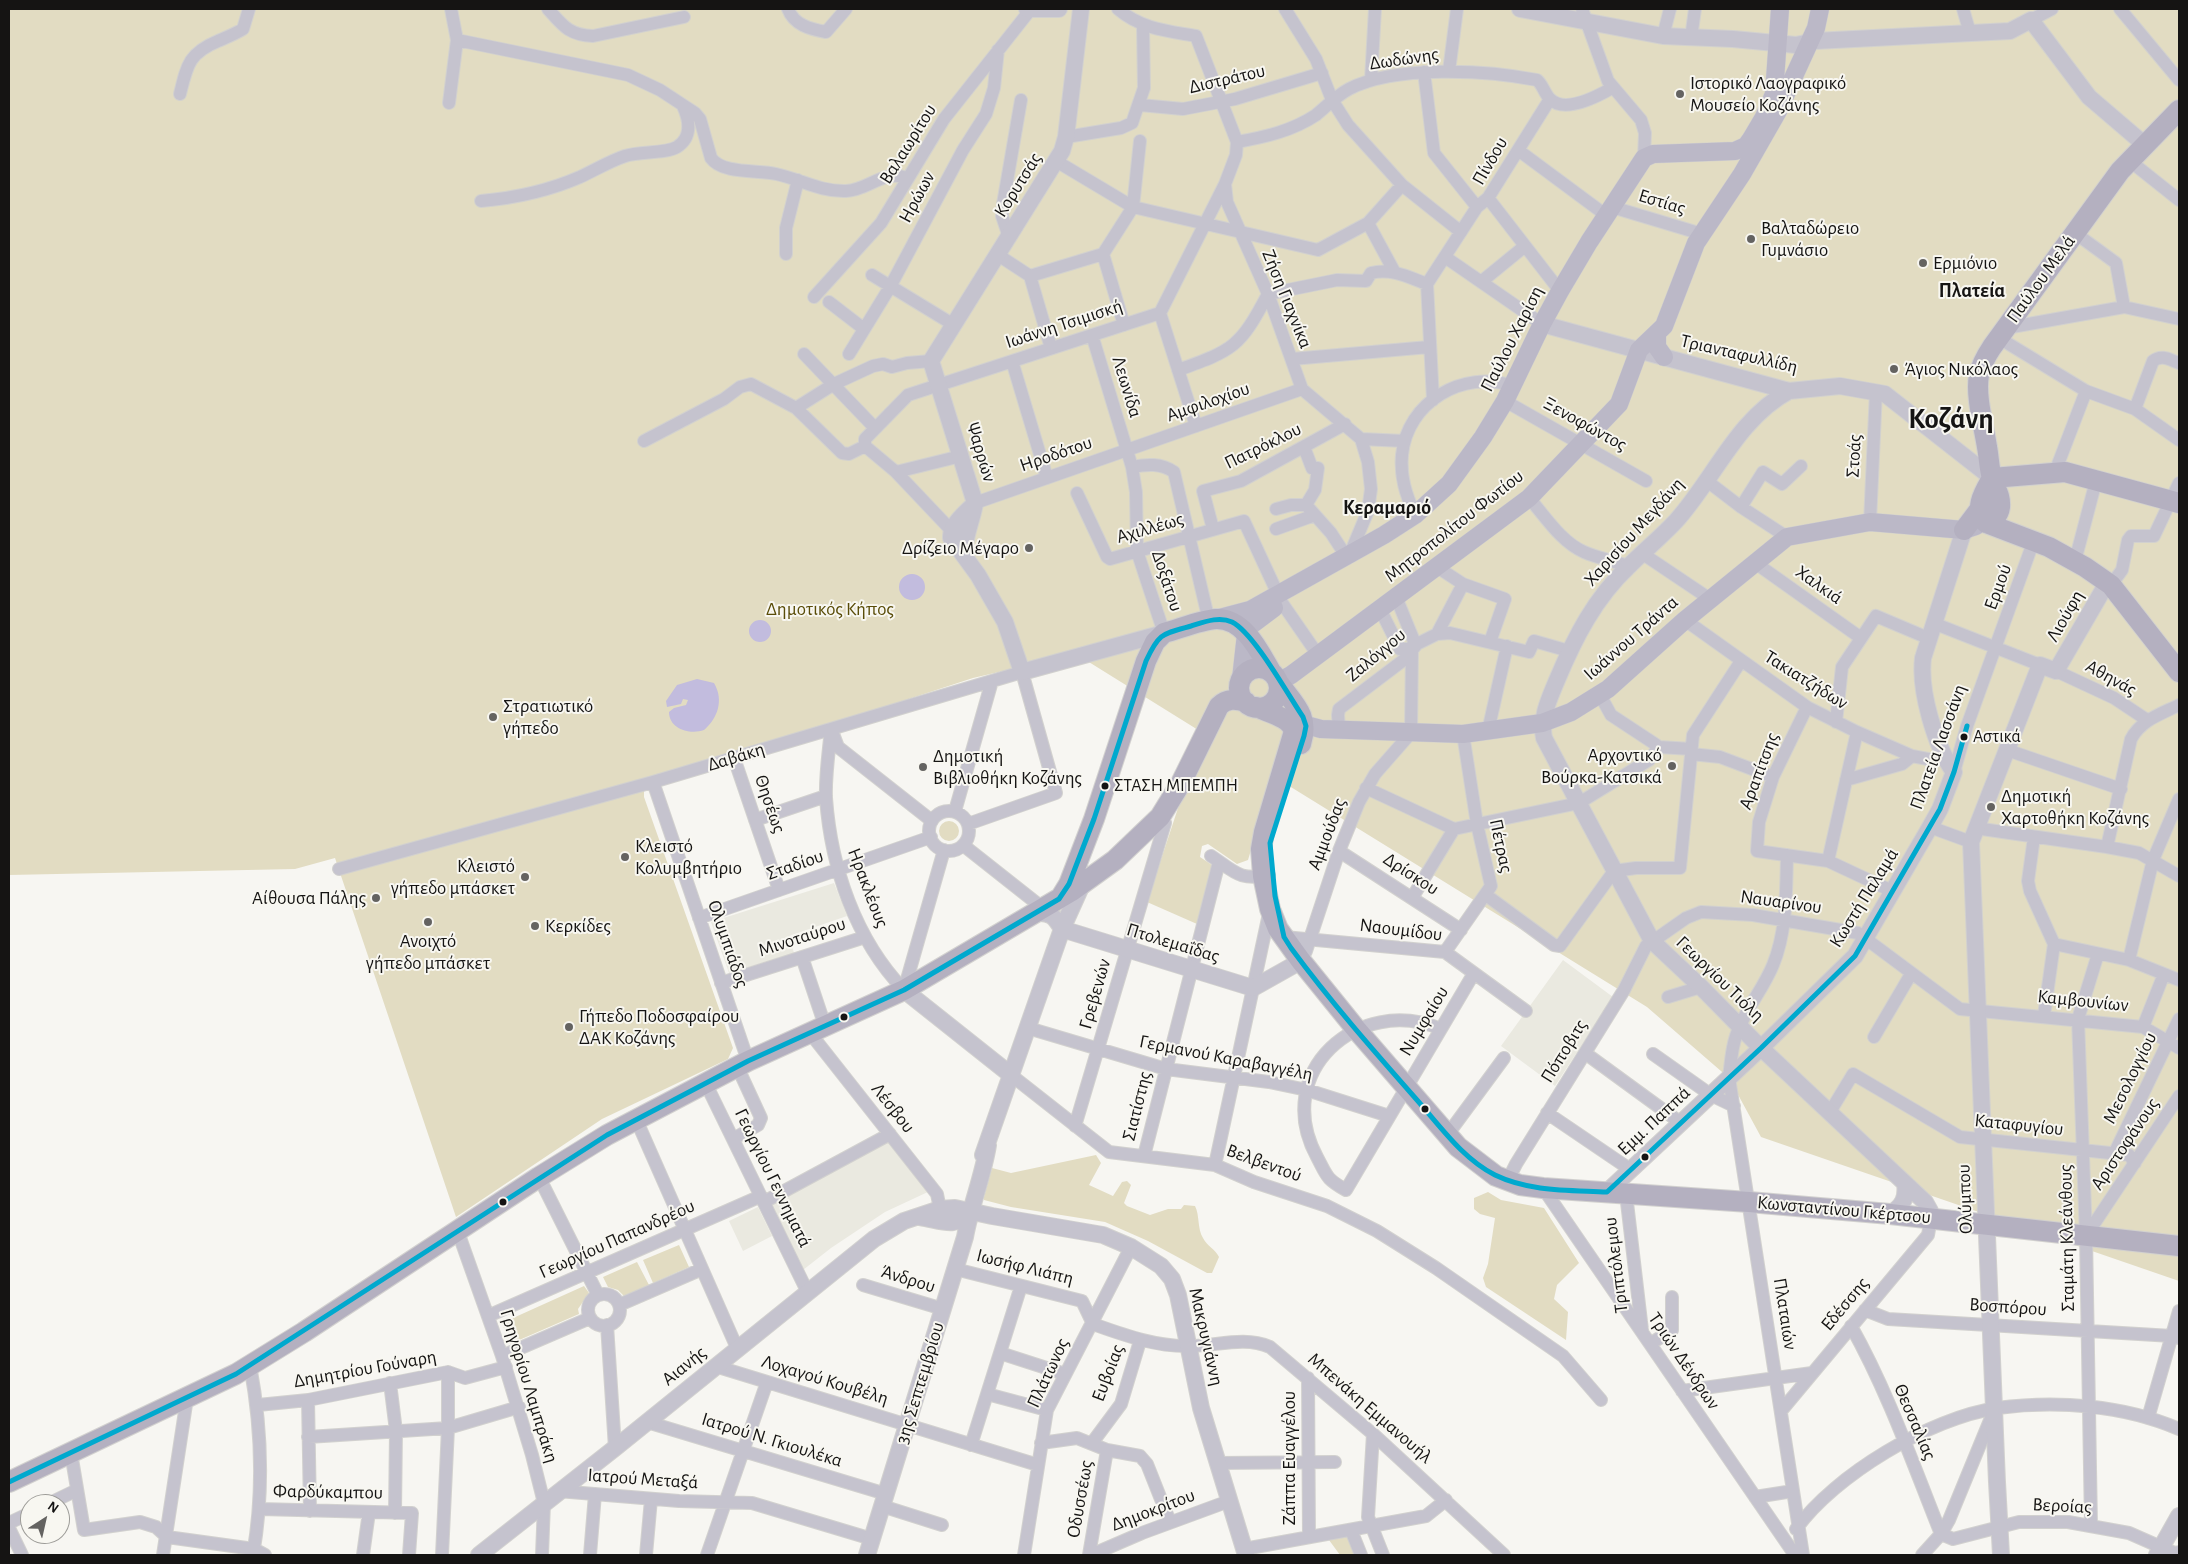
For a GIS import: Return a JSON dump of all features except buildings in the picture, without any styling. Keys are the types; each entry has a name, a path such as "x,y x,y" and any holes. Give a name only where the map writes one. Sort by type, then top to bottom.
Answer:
{"main road":[{"path":"1644,158 1653,154 1736,151 1746,146 1772,101 1775,89 1780,9"},
{"path":"1639,350 1658,334 1664,326 1696,243 1747,166 1778,111 1816,28 1820,9"},
{"name":"Παύλου Μελά","path":"1992,478 1979,399 1979,374 1986,357 2108,186 2179,110"},
{"path":"1736,151 1742,156 1747,166"},
{"name":"Παύλου Χαρίση","path":"1213,620 1280,599 1312,582 1321,571 1414,515 1450,484 1483,437 1509,394 1560,290 1644,158"},
{"path":"1658,334 1657,347 1664,357"},
{"name":"Μητροπολίτου Φωτίου","path":"1275,678 1318,655 1530,498 1619,404 1639,350"},
{"path":"1964,530 1982,516 1984,491 1992,478 2055,472 2070,473 2096,481 2177,496"},
{"path":"1982,516 2074,561 2111,585 2177,662"},
{"name":"Ιωάννου Τράντα","path":"1284,719 1321,729 1463,734 1542,723 1559,718 1600,695 1685,620 1787,537 1870,522 1964,530"},
{"name":"Παύλου Χαρίση","path":"1246,634 1253,622 1280,599"},
{"path":"1164,633 1213,620 1232,622 1246,634 1303,717 1306,726 1271,838 1267,875 1270,909 1284,937"},
{"name":"3ης Σεπτεμβρίου","path":"1068,891 1094,819 1146,660 1155,642 1164,633"},
{"path":"1246,634 1240,693 1251,705 1290,723 1294,731 1264,832 1261,849 1284,937"},
{"path":"9,1482 186,1398 250,1365 539,1178 636,1119 742,1063 904,990 1068,891 1130,847 1160,817 1181,783 1219,706 1223,702 1231,700 1264,707 1273,702 1278,693 1275,678 1262,668 1255,669 1241,679"},
{"name":"3ης Σεπτεμβρίου","path":"1068,891 1094,819"},
{"name":"Κωνσταντίνου Γκέρτσου","path":"1284,937 1356,1029 1458,1147 1485,1169 1508,1180 1543,1188 1622,1183 1749,1202 1931,1218 2179,1246"}],"street":[{"path":"180,94 186,68 194,55 212,43 243,29 249,9"},
{"path":"449,103 457,40 451,9"},
{"path":"548,9 569,31 582,36 593,36 684,17"},
{"path":"788,9 795,21 826,32 846,9"},
{"path":"1027,9 1058,9"},
{"name":"Βαλαωρίτου","path":"814,297 880,222 944,119 1031,9"},
{"name":"Κορυτσάς","path":"932,361 1056,161 1066,137 1081,9"},
{"path":"1118,9 1143,25 1196,36 1223,101 1237,142 1236,155 1225,184 1160,313 1196,426"},
{"path":"1285,9 1316,59 1332,100 1352,131 1402,185 1461,232"},
{"path":"1371,80 1374,9"},
{"path":"1449,71 1457,9"},
{"path":"1520,9 1585,15 1662,36 1739,39 1778,44 2010,31 2052,9"},
{"path":"1662,36 1670,9"},
{"path":"1692,38 1695,9"},
{"path":"1963,9 1970,33"},
{"path":"2120,9 2179,80"},
{"path":"1585,15 1608,81 1641,120 1644,133 1644,158"},
{"path":"2031,20 2089,97 2145,145"},
{"path":"1066,137 1121,128 1132,123 1140,105 1144,88 1143,25"},
{"path":"457,40 628,75 660,90 700,118 711,158 714,163 723,168 776,174 824,189 847,191 862,189 877,179 894,174 907,178"},
{"name":"Ηρώων","path":"849,354 890,286 954,167 986,114 994,88 998,50"},
{"name":"Δωδώνης","path":"1237,142 1277,134 1291,128 1317,114 1332,100 1349,89 1371,80 1424,72 1449,71 1537,80 1550,99"},
{"path":"1424,72 1434,153 1477,207"},
{"name":"Διστράτου","path":"1140,105 1183,109 1223,101 1322,73"},
{"path":"1550,99 1561,104 1584,102 1612,88"},
{"name":"Πίνδου","path":"1550,99 1488,198 1560,290"},
{"path":"1009,238 1002,216 1021,100"},
{"path":"480,200 504,199 528,194 577,178 625,156 677,147 685,140 688,131 689,118 683,106"},
{"path":"1030,276 1103,254 1133,207 1140,142"},
{"name":"Εστίας","path":"1518,150 1610,212 1702,234"},
{"path":"1056,161 1133,207 1318,250 1368,224 1402,185"},
{"path":"2130,161 2179,200"},
{"path":"786,254 786,228 798,180"},
{"name":"Ζήση Γιαχνίκα","path":"1225,184 1227,202 1268,294 1302,389"},
{"path":"1433,400 1427,284 1477,207 1488,198"},
{"path":"1368,224 1394,271"},
{"path":"2075,233 2116,263 2124,307"},
{"path":"1481,282 1525,246"},
{"path":"1103,254 1124,325"},
{"path":"998,255 1030,276 1051,348"},
{"path":"1445,256 1542,324"},
{"path":"1178,370 1213,358 1234,346 1248,329 1268,294 1337,280 1366,281 1371,273 1394,271 1427,284"},
{"path":"872,275 954,325"},
{"path":"829,302 864,328"},
{"path":"2003,333 2124,307 2179,319"},
{"name":"Ιωάννη Τσιμισκή","path":"865,446 865,439 908,395 1160,313"},
{"name":"Τριανταφυλλίδη","path":"1542,324 1789,391 1840,386 1885,394 1992,478"},
{"path":"2003,333 2086,391 2135,409 2179,440"},
{"name":"Λεωνίδα","path":"1092,335 1127,450"},
{"path":"1292,360 1429,347"},
{"path":"804,354 875,428"},
{"path":"2135,409 2153,361 2164,357 2179,363"},
{"path":"796,408 834,384 873,366 883,364 892,367 907,363 932,361"},
{"name":"Ψαρρών","path":"932,361 975,503 973,518 963,548 965,556"},
{"path":"1012,361 1047,478"},
{"name":"Ξενοφώντος","path":"1404,442 1413,423 1433,400 1446,390 1465,383 1492,381 1582,444 1646,481"},
{"path":"644,441 707,408 747,384 756,386 796,408 842,453 849,454 865,446 896,472 951,530 952,538 1005,622 1022,672 1056,793 968,824"},
{"path":"1302,389 1361,439 1371,476 1370,500 1365,521 1348,555 1306,504"},
{"name":"Αμφιλοχίου","path":"1127,450 1302,389"},
{"name":"Χαρισίου Μεγδάνη","path":"1542,723 1554,685 1569,651 1594,606 1628,566 1675,522 1744,428 1778,397 1789,391"},
{"name":"Στοάς","path":"1870,522 1876,391"},
{"path":"2055,472 2086,391"},
{"name":"Πατρόκλου","path":"1213,530 1203,491 1240,481 1345,424"},
{"path":"1956,450 1971,449 1980,438 1984,426"},
{"path":"1361,439 1404,442 1402,455 1403,484 1414,515"},
{"path":"1304,447 1312,468 1318,468 1316,490 1306,504"},
{"name":"Δοξάτου","path":"1127,450 1136,492 1137,551 1164,633"},
{"name":"Ηροδότου","path":"951,530 975,503 1127,450"},
{"path":"896,472 961,456"},
{"path":"1132,467 1158,465 1167,467 1174,472 1189,536 1213,620"},
{"path":"1741,507 1763,472 1782,484 1801,466"},
{"path":"1707,480 1741,507 1787,537"},
{"path":"2074,561 2096,481"},
{"name":"Αχιλλέως","path":"1077,493 1107,557 1110,559 1244,521 1280,599"},
{"path":"2111,585 2122,570 2128,540 2131,536 2154,536 2177,496"},
{"path":"1530,498 1574,546 1583,551 1628,566"},
{"path":"1276,509 1306,504"},
{"path":"1276,529 1315,515"},
{"path":"1949,766 1936,737 1921,670 1930,630 1964,530"},
{"name":"Ερμού","path":"1996,646 2034,540"},
{"path":"1642,554 1710,599"},
{"name":"Χαλκιά","path":"1754,562 1861,638"},
{"path":"1437,567 1463,584 1504,599 1490,642"},
{"path":"1437,634 1463,584"},
{"name":"Λιούφη","path":"2056,671 2103,590 2111,585"},
{"path":"1396,598 1414,640 1412,650 1411,733"},
{"path":"1280,599 1318,655"},
{"path":"1380,609 1400,648 1412,650"},
{"path":"1836,722 1842,666 1876,616 1996,646 2056,671"},
{"name":"Τακιατζήδων","path":"1685,620 1807,707 1857,732 1912,756 1933,760 1949,766"},
{"name":"Δαβάκη","path":"339,869 653,782 1022,672 1164,633"},
{"name":"Ζαλόγγου","path":"1339,729 1339,709 1406,659 1416,644 1437,634 1450,633 1529,652 1534,641 1569,651"},
{"path":"1131,642 1142,646 1146,660"},
{"path":"1488,731 1507,646"},
{"name":"Πλατεία Λασσάνη","path":"1996,646 1967,726 1949,766 1940,809 1930,827 1973,835 2034,837 2107,847 2139,854 2179,876"},
{"path":"1486,895 1554,945 1560,946 1614,871 1636,868 1680,868 1693,735 1741,661"},
{"path":"1973,835 2040,665"},
{"name":"Αθηνάς","path":"2056,671 2114,698 2147,720"},
{"path":"955,812 992,681"},
{"path":"1600,695 1611,716 1659,747 1720,757 1773,777"},
{"path":"2107,847 2131,739 2136,730 2147,720 2179,705"},
{"name":"Αραπίτσης","path":"1787,856 1757,851 1759,822 1773,777 1807,707"},
{"name":"Γεωργίου Τιόλη","path":"1542,723 1544,738 1652,941 1761,1048 1925,1202 1930,1211 1931,1218"},
{"path":"831,729 838,747 932,821"},
{"name":"Ηρακλέους","path":"831,729 826,796 833,851 838,870 865,937 880,962 904,990"},
{"path":"1828,861 1857,732"},
{"name":"Αμμούδας","path":"1301,961 1351,819 1366,788 1386,761 1411,733"},
{"name":"Πέτρας","path":"1445,952 1491,886 1477,824 1463,734"},
{"path":"1366,788 1454,829 1579,803 1650,760 1659,747"},
{"path":"2007,750 2121,789"},
{"path":"1846,780 1902,764 1912,756"},
{"name":"Θησέως","path":"734,758 780,890"},
{"name":"Ολυμπιάδος","path":"653,782 721,983 742,1063 761,1118 758,1125 733,1139"},
{"path":"755,820 826,796"},
{"path":"2129,960 2153,860 2179,799"},
{"path":"942,812 955,812 964,818 968,824 968,838 963,845 956,849 944,850 936,845 931,837 932,821 942,812"},
{"name":"Γρεβενών","path":"1076,1126 1165,822 1160,817"},
{"name":"Κωστή Παλαμά","path":"1761,1048 1855,956 1930,827"},
{"path":"1412,898 1454,829"},
{"name":"Ολύμπου","path":"1973,835 1986,1224 2001,1555"},
{"name":"Σταδίου","path":"699,918 931,837"},
{"path":"2034,837 2028,881 2030,891 2054,944 2044,1016"},
{"path":"963,845 1068,891"},
{"path":"904,990 944,850"},
{"name":"Δρίσκου","path":"1339,851 1462,930"},
{"path":"1729,1078 1732,1053 1739,1026 1764,984 1773,963 1784,919 1787,856 1828,861 1892,892"},
{"name":"Σιατίστης","path":"1144,1156 1192,969 1215,859 1241,877 1252,878 1267,875"},
{"name":"3ης Σεπτεμβρίου","path":"867,1555 965,1237 964,1209 983,1172 988,1145 1062,929 1062,918 1068,891"},
{"name":"Πτολεμαΐδας","path":"1068,891 1050,914 1056,917 1062,929 1253,988"},
{"path":"1215,1165 1270,909"},
{"name":"Ναυαρίνου","path":"1652,941 1686,918 1701,912 1784,919 1858,933 1960,1009 1978,1010"},
{"name":"Μινοταύρου","path":"721,983 865,937"},
{"name":"Ναουμίδου","path":"1284,937 1445,952 1526,1011"},
{"name":"Πόποβιτς","path":"1508,1180 1629,981 1642,952 1652,941"},
{"path":"2054,944 2129,960 2179,980"},
{"name":"Σταμάτη Κλεάνθους","path":"2091,1525 2084,1150 2078,1019 2098,954"},
{"path":"802,957 818,1029"},
{"path":"1253,988 1301,961"},
{"name":"Νυμφαίου","path":"1307,1090 1303,1112 1307,1135 1330,1181 1346,1190 1474,973"},
{"path":"1874,1037 1911,974"},
{"path":"2143,1026 2164,974"},
{"path":"1668,997 1701,987"},
{"name":"Βελβεντού","path":"904,990 1109,1152 1215,1165 1254,1182 1327,1206 1349,1216 1398,1244 1563,1356 1601,1400"},
{"name":"Καμβουνίων","path":"1978,1010 2143,1026 2174,1045"},
{"name":"Μεσολογγίου","path":"2114,1154 2174,1045 2179,1019"},
{"path":"1307,1090 1314,1069 1320,1059 1338,1040 1356,1029 1386,1022 1408,1020 1427,1023 1441,1029"},
{"name":"Γερμανού Καραβαγγέλη","path":"1028,1028 1166,1069 1234,1076 1307,1090 1389,1116"},
{"name":"Λέσβου","path":"818,1029 890,1134 937,1194 964,1209"},
{"name":"Εμμ. Παππά","path":"1622,1183 1681,1123 1761,1048"},
{"path":"1585,1053 1681,1123"},
{"path":"1653,1054 1710,1095 1734,1106"},
{"path":"1448,1134 1504,1058"},
{"name":"Καταφυγίου","path":"1830,1112 1852,1074 1960,1137 2129,1155 2135,1163"},
{"name":"Πλαταιών","path":"1729,1078 1803,1555"},
{"name":"Γεωργίου Γεννηματά","path":"705,1082 807,1291"},
{"name":"Αριστοφάνους","path":"2086,1236 2179,1096"},
{"path":"1547,1113 1622,1183"},
{"path":"636,1119 737,1348"},
{"name":"Γεωργίου Παπανδρέου","path":"488,1316 685,1230 762,1199 890,1134"},
{"path":"539,1178 598,1294"},
{"name":"Τριπτόλεμου","path":"1622,1183 1642,1333"},
{"path":"1890,1214 1904,1202 1905,1183"},
{"name":"Τριών Δένδρων","path":"1543,1188 1795,1555"},
{"name":"Αιανής","path":"480,1555 874,1239 904,1222 964,1209"},
{"name":"Μακρυγιάννη","path":"964,1209 1089,1232 1118,1240 1154,1260 1172,1279 1178,1295 1201,1408 1245,1552"},
{"name":"Εδέσσης","path":"1781,1411 1928,1235 1931,1218"},
{"name":"Γρηγορίου Λαμπράκη","path":"458,1232 519,1407 544,1503 542,1555"},
{"name":"Πλάτωνος","path":"1024,1555 1047,1410 1131,1247"},
{"path":"619,1305 702,1269"},
{"name":"Ιωσήφ Λιάπη","path":"955,1269 1082,1301 1093,1324"},
{"name":"Άνδρου","path":"863,1285 942,1309"},
{"path":"971,1445 1022,1286"},
{"path":"598,1294 611,1295 619,1305 618,1317 607,1326 597,1324 590,1318 589,1303 598,1294"},
{"path":"1650,1344 1672,1330 1672,1297"},
{"name":"Βοσπόρου","path":"1865,1310 1888,1318 2176,1337"},
{"path":"2148,1418 2176,1337 2179,1312"},
{"name":"Δημητρίου Γούναρη","path":"258,1405 308,1400 448,1372 465,1378 504,1361 590,1318"},
{"path":"1093,1324 1140,1341 1189,1346"},
{"path":"607,1326 615,1448"},
{"name":"Θεσσαλίας","path":"1851,1326 1864,1349 1904,1441 1941,1534"},
{"name":"Ευβoίας","path":"1092,1443 1121,1404 1140,1341"},
{"name":"Μπενάκη Εμμανουήλ","path":"1189,1346 1241,1341 1258,1342 1276,1350 1373,1434 1504,1555"},
{"path":"1000,1354 1065,1374"},
{"path":"72,1453 84,1530 140,1522 156,1527 167,1537 258,1553 261,1457 258,1405 250,1365"},
{"name":"Λοχαγού Κουβέλη","path":"715,1366 1038,1465"},
{"path":"442,1555 448,1428 448,1372"},
{"path":"1682,1391 1812,1373"},
{"name":"Ζάππα Ευαγγέλου","path":"1308,1378 1309,1538"},
{"path":"708,1555 767,1382"},
{"path":"390,1383 396,1431 395,1513 412,1513 409,1555"},
{"path":"987,1394 1047,1410"},
{"path":"163,1555 186,1398"},
{"path":"308,1400 310,1511"},
{"path":"1786,1543 1798,1526 1851,1475 1904,1441 1942,1425 1994,1408 2048,1405 2089,1407 2148,1418 2179,1429"},
{"path":"308,1437 448,1428 519,1407"},
{"path":"1922,1555 1941,1534 1957,1503 1994,1408"},
{"name":"Ιατρού N. Γκιουλέκα","path":"647,1422 743,1450 884,1500 942,1525"},
{"path":"1373,1434 1368,1517 1383,1555"},
{"path":"1042,1443 1076,1438 1107,1450 1134,1455 1144,1459 1170,1522"},
{"name":"Οδυσσέως","path":"1090,1555 1107,1450"},
{"path":"1218,1463 1335,1462"},
{"path":"69,1494 77,1490"},
{"name":"Ιατρού Μεταξά","path":"558,1491 651,1499 752,1503 872,1539"},
{"path":"1755,1497 1793,1491"},
{"path":"590,1555 595,1494"},
{"path":"646,1555 651,1499"},
{"path":"1245,1552 1426,1516 1446,1500"},
{"name":"Δημοκρίτου","path":"1090,1555 1170,1522 1229,1501"},
{"name":"Φαρδύκαμπου","path":"260,1509 395,1513"},
{"path":"363,1555 369,1512"},
{"path":"2160,1551 2179,1516"},
{"name":"Βεροίας","path":"1941,1534 1953,1539 2019,1522 2042,1521 2091,1525 2129,1533 2160,1551 2179,1555"},
{"path":"9,1528 22,1555"},
{"path":"1351,1530 1362,1555"}],"shaded area":[{"path":"912,574 921,578 925,587 921,596 912,600 903,596 899,587 903,578"},
{"path":"760,620 768,623 771,631 768,639 760,642 752,639 749,631 752,623"},
{"path":"697,679 714,683 719,696 719,702 716,714 709,725 704,730 693,732 681,729 672,723 669,712 674,708 686,705 688,700 683,699 681,704 667,707 666,701 677,685"},
{"path":"834,883 847,916 789,936 794,953 729,973 711,922"},
{"path":"1563,960 1613,997 1555,1086 1501,1046"},
{"path":"888,1139 930,1191 885,1212 831,1248 803,1270 770,1202"},
{"path":"758,1207 772,1236 743,1251 729,1221"}],"green space":[{"name":"Δημοτικός Κήπος","path":"9,9 2179,9 2179,1281 1761,1137 1729,1078 1647,1007 1273,776 1248,860 1237,864 1208,844 1202,846 1200,857 1212,865 1197,924 1147,902 1183,793 1211,738 1076,654 973,678 644,783 644,797 733,1048 728,1059 602,1119 456,1217 335,858 295,869 9,875"},
{"path":"945,821 953,821 959,827 959,835 953,841 945,841 939,835 939,827"},
{"path":"1096,1155 1101,1163 1089,1185 1113,1196 1122,1182 1127,1181 1131,1185 1124,1203 1127,1206 1150,1215 1168,1209 1181,1209 1184,1205 1195,1206 1201,1234 1219,1257 1212,1273 1207,1273 1148,1241 1105,1222 1011,1207 984,1200 992,1168 1011,1173"},
{"path":"1488,1192 1501,1200 1544,1208 1579,1263 1557,1285 1554,1299 1568,1312 1566,1340 1486,1287 1483,1278 1488,1264 1495,1218 1480,1214 1474,1209 1474,1198"},
{"path":"679,1245 689,1267 653,1283 643,1260"},
{"path":"637,1262 649,1285 624,1296 618,1290 608,1287 603,1277"},
{"path":"584,1286 589,1293 578,1309 579,1314 510,1344 502,1323"},
{"path":"1347,1537 1355,1555 1340,1555 1329,1540"}],"transit line":[{"path":"9,1482 236,1374 607,1135 748,1061 904,990 1059,899 1069,884 1094,819 1146,661 1154,645 1167,633 1212,620 1232,622 1241,628 1260,651 1303,717 1306,726 1304,736 1270,843 1275,896 1284,937 1291,948 1352,1025 1462,1151 1483,1168 1508,1181 1550,1189 1607,1192 1761,1048 1855,956 1940,809 1954,772 1967,726"}],"place":[{"name":"Ιστορικό Λαογραφικό Μουσείο Κοζάνης","path":"1680,94"},
{"name":"Βαλταδώρειο Γυμνάσιο","path":"1751,239"},
{"name":"Ερμιόνιο","path":"1923,263"},
{"name":"Άγιος Νικόλαος","path":"1894,369"},
{"name":"Δρίζειο Μέγαρο","path":"1029,548"},
{"name":"Στρατιωτικό γήπεδο","path":"493,717"},
{"name":"Αστικά","path":"1964,737"},
{"name":"Αρχοντικό Βούρκα-Κατσικά","path":"1672,766"},
{"name":"Δημοτική Βιβλιοθήκη Κοζάνης","path":"923,767"},
{"name":"ΣΤΑΣΗ ΜΠΕΜΠΗ","path":"1105,786"},
{"name":"Δημοτική Χαρτοθήκη Κοζάνης","path":"1991,807"},
{"name":"Κλειστό Κολυμβητήριο","path":"625,857"},
{"name":"Κλειστό γήπεδο μπάσκετ","path":"525,877"},
{"name":"Αίθουσα Πάλης","path":"376,898"},
{"name":"Ανοιχτό γήπεδο μπάσκετ","path":"428,922"},
{"name":"Κερκίδες","path":"535,926"},
{"name":"Γήπεδο Ποδοσφαίρου ΔΑΚ Κοζάνης","path":"569,1027"}],"district":[{"name":"Πλατεία","path":"1972,291"},
{"name":"Κοζάνη","path":"1951,419"},
{"name":"Κεραμαριό","path":"1387,508"}]}
